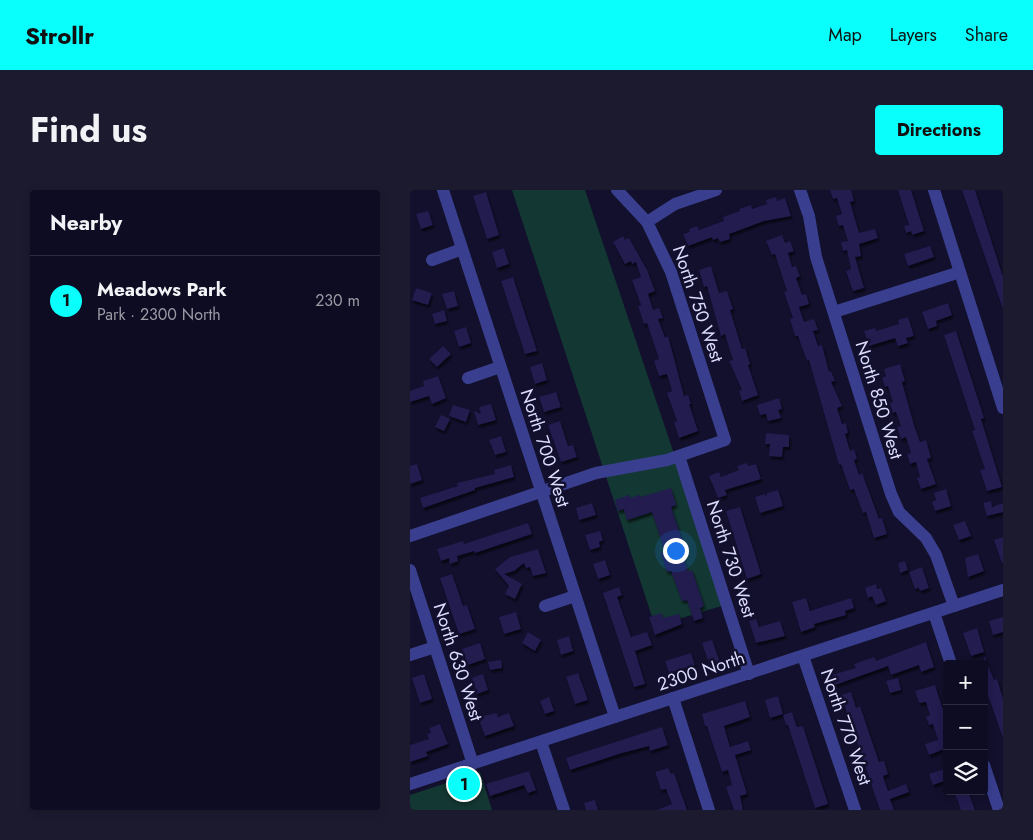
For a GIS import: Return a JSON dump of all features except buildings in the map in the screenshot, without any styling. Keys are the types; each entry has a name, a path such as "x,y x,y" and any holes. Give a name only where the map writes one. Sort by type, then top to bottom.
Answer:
{"street":[{"name":"North 700 West","path":"442,190 614,718"},
{"name":"North 750 West","path":"617,190 647,222 671,272 725,440 679,456"},
{"path":"647,222 674,204 716,190"},
{"name":"North 850 West","path":"800,190 809,216 816,257 890,494 899,512 926,538 936,555 954,606"},
{"path":"934,190 1003,408"},
{"path":"432,260 462,249"},
{"path":"834,312 960,272"},
{"path":"468,378 500,367"},
{"path":"410,536 596,473 679,456"},
{"name":"North 730 West","path":"679,456 748,674"},
{"name":"North 630 West","path":"410,570 473,764"},
{"name":"2300 North","path":"410,784 1003,590"},
{"path":"545,606 575,596"},
{"path":"934,613 950,660"},
{"path":"410,655 435,647"},
{"name":"North 770 West","path":"803,656 855,810"},
{"path":"673,698 709,810"},
{"path":"541,742 564,810"},
{"path":"988,776 999,810"}],"green space":[{"path":"512,190 585,190 725,605 655,626"},
{"path":"480,772 492,810 410,810 410,795"}],"place":[{"name":"Meadows Park","path":"464,784"}]}
